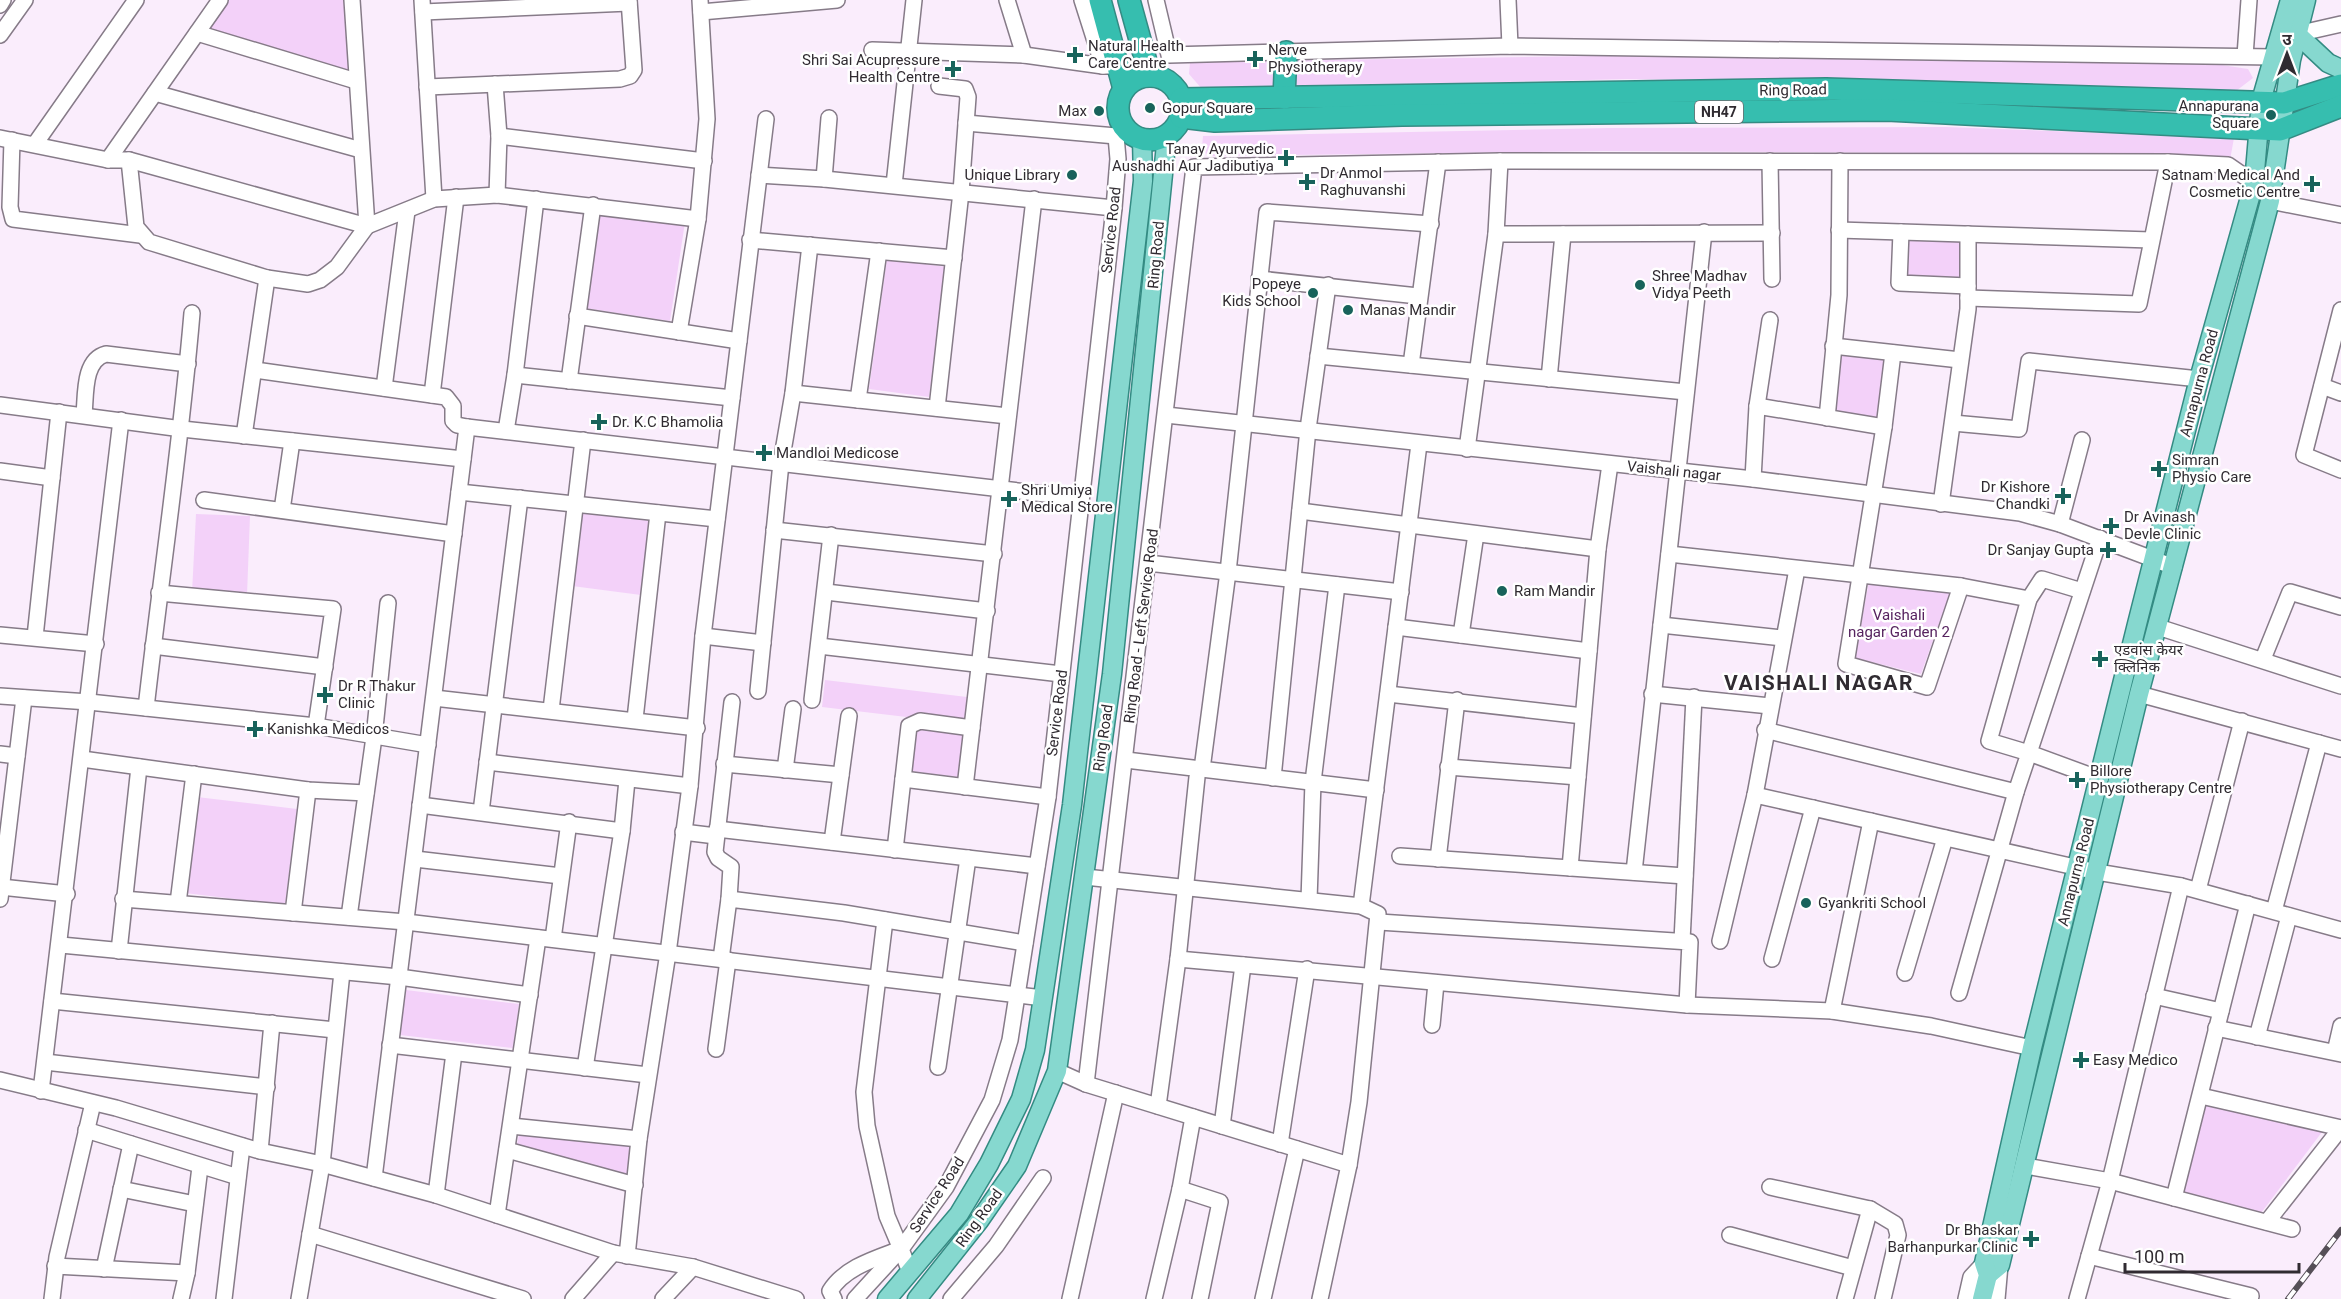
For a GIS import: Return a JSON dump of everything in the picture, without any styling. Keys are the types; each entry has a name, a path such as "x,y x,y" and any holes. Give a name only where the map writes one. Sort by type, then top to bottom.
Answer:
{"highway":[{"path":"1100,0 1110,66 1124,89"},
{"path":"1128,0 1150,76"},
{"path":"1284,98 1286,52"},
{"path":"1150,76 1167,80 1181,108 1176,126 1167,135 1159,138 1129,135 1118,111 1124,89 1131,82 1150,76"},
{"path":"2283,103 2341,85"},
{"name":"Ring Road","path":"1181,108 1284,98 1826,89 2283,103"},
{"path":"2280,130 2341,106"},
{"name":"Ring Road","path":"1181,108 1215,122 1402,115 1887,110 2258,127 2280,130"}],"main road":[{"path":"2261,101 2290,0"},
{"path":"2283,103 2306,0"},
{"path":"2298,34 2328,63 2341,69"},
{"name":"Annapurna Road","path":"1988,1277 2032,1048 2199,380 2254,183 2261,101"},
{"name":"Annapurna Road","path":"1988,1277 2026,1166 2139,694 2270,201 2283,103"},
{"name":"Ring Road","path":"887,1299 959,1214 989,1164 1021,1099 1035,1050 1072,805 1143,181 1129,135"},
{"name":"Ring Road","path":"922,1292 979,1221 1017,1166 1057,1071 1113,662 1167,135"},
{"path":"910,1272 922,1292"}],"street":[{"path":"0,5 3,0"},
{"path":"0,35 25,0"},
{"path":"35,144 136,0"},
{"path":"108,160 220,0"},
{"path":"352,0 367,226"},
{"path":"679,332 698,219 707,119 701,6 837,0"},
{"path":"894,185 914,0"},
{"path":"1007,0 1024,55"},
{"path":"1082,0 1110,66"},
{"path":"1156,0 1169,55 1509,46 2273,57"},
{"path":"1508,0 1509,46"},
{"path":"2245,56 2249,0"},
{"path":"427,87 620,79 630,76 634,70 629,1 422,6 427,87 434,199"},
{"path":"2298,34 2341,24"},
{"path":"197,33 357,81"},
{"path":"872,50 908,49 1024,55 1110,66"},
{"path":"495,84 499,136 497,195"},
{"path":"937,408 961,192 968,96 965,89 939,86"},
{"path":"155,93 361,150"},
{"path":"573,1299 620,1255 635,1185 639,1139 669,953 690,786 717,519 766,118"},
{"path":"824,179 829,118"},
{"path":"966,123 1129,135"},
{"name":"Service Road","path":"910,1272 901,1249 946,1187 992,1100 1010,1040 1047,797 1118,159 1129,135"},
{"path":"499,136 704,161"},
{"path":"140,235 13,219 10,207 6,139 108,160 129,160 367,226"},
{"path":"129,160 135,227 140,235 149,242 267,278 308,284 320,280 337,267 367,226 434,199 497,195 698,219"},
{"path":"1467,449 1496,234 1500,161"},
{"path":"1770,161 1772,279"},
{"path":"1827,418 1839,295 1840,161"},
{"path":"1411,365 1418,296 1431,224 1438,162 2168,162 2228,165 2254,183"},
{"name":"Ring Road - Left Service Road","path":"1086,1084 1109,880 1126,760 1194,167 1438,162"},
{"path":"1901,232 1899,283 1968,292 2139,304 2168,162"},
{"path":"759,175 894,185 1114,208"},
{"path":"432,395 456,197"},
{"path":"506,431 536,199"},
{"path":"965,787 1002,489 1008,416 1034,200"},
{"path":"2270,201 2341,215"},
{"path":"569,381 593,205"},
{"path":"384,388 407,211"},
{"path":"1158,1106 1228,572 1267,212 1431,224"},
{"path":"1839,230 2151,240"},
{"path":"1634,872 1704,232"},
{"path":"1496,234 1772,233"},
{"path":"1550,379 1563,234"},
{"path":"1941,504 1968,292 1968,234"},
{"path":"750,240 954,258"},
{"path":"758,691 781,463 793,393 810,245"},
{"path":"858,400 879,251"},
{"path":"244,436 267,278"},
{"path":"1259,279 1418,296"},
{"path":"1273,778 1308,429 1328,285"},
{"path":"2341,310 2304,455 2341,470"},
{"path":"146,708 159,593 182,429 192,313"},
{"path":"577,316 739,341"},
{"path":"1753,479 1757,406 1770,320"},
{"path":"1833,346 1960,360"},
{"path":"1893,353 1884,427 1871,495 1861,576 1846,664 1927,687 1961,586"},
{"path":"84,415 90,366 98,356 106,354 188,364"},
{"path":"1318,356 1686,392"},
{"path":"1953,423 2019,429 2029,361 2199,380"},
{"path":"255,370 432,395 451,400 453,421 457,425 467,427 1079,498"},
{"path":"515,375 732,398"},
{"path":"2322,386 2341,393"},
{"path":"793,393 1008,416"},
{"path":"0,405 182,429 463,459"},
{"path":"1757,406 1884,427"},
{"path":"35,637 59,412"},
{"name":"Vaishali nagar","path":"1166,415 1753,479 2020,513 2100,538 2174,567"},
{"path":"41,1091 61,945 121,420"},
{"path":"374,1178 467,427"},
{"path":"551,710 583,440"},
{"path":"2060,524 2082,440"},
{"path":"282,510 292,441"},
{"path":"1362,906 1419,444"},
{"path":"1570,868 1598,549 1610,464"},
{"path":"0,471 52,478"},
{"path":"459,492 717,519"},
{"path":"480,812 520,498"},
{"path":"204,500 454,534"},
{"path":"1300,511 1598,549"},
{"path":"635,719 658,513"},
{"path":"774,530 831,534 994,554"},
{"path":"812,700 831,534"},
{"path":"1461,635 1476,534"},
{"path":"1959,993 2016,792 2100,538"},
{"path":"1669,554 1961,586 2029,599"},
{"path":"1148,563 1401,592"},
{"path":"1720,941 1755,795 1765,730 1797,569"},
{"path":"2082,591 2042,579 2029,599 1989,741 2100,779"},
{"path":"1309,900 1313,783 1337,585"},
{"path":"826,592 987,611"},
{"path":"2264,659 2290,592 2341,607"},
{"path":"159,593 333,609 316,726"},
{"path":"349,917 374,738 388,603"},
{"path":"1661,626 1783,638"},
{"path":"1396,627 1589,651"},
{"path":"2158,627 2264,659 2341,686"},
{"path":"0,635 96,644"},
{"path":"704,636 763,643"},
{"path":"153,646 325,667"},
{"path":"819,646 1062,674"},
{"path":"1388,694 1583,716"},
{"path":"1652,694 1770,706"},
{"path":"2139,694 2341,749"},
{"path":"0,696 89,702 316,726 374,738 428,745"},
{"path":"1682,941 1694,697"},
{"path":"24,698 17,756 5,810 1,893 67,894"},
{"path":"434,698 635,719 697,728"},
{"path":"1438,859 1457,700"},
{"path":"716,1049 731,867 716,855 717,832 732,702"},
{"path":"785,770 793,709"},
{"path":"832,842 849,716"},
{"path":"2198,890 2242,721"},
{"path":"895,849 909,726 912,722 972,728"},
{"path":"1765,730 2016,792"},
{"path":"2257,1037 2319,743"},
{"path":"0,754 17,756"},
{"path":"82,759 308,790 366,794"},
{"path":"1126,760 1200,773 1273,778 1376,790"},
{"path":"487,762 690,786"},
{"path":"724,764 841,775"},
{"path":"119,951 139,767"},
{"path":"1448,767 1578,777"},
{"path":"178,903 195,774"},
{"path":"903,779 1047,797"},
{"path":"585,1068 622,831 627,780"},
{"path":"293,913 308,790"},
{"path":"1755,795 2097,872 2181,886 2341,930"},
{"path":"420,805 569,822 622,831"},
{"path":"1772,959 1813,808"},
{"path":"1832,1011 1871,821"},
{"path":"497,1215 530,995 561,876 569,822"},
{"path":"683,832 717,832 832,842 1037,866"},
{"path":"1905,973 1945,838"},
{"path":"1400,856 1685,876"},
{"path":"938,1067 968,858"},
{"path":"415,859 561,876"},
{"path":"1085,877 1185,890 1362,906 1378,914 1379,922 1349,1165 1320,1299"},
{"path":"2077,1299 2110,1181 2181,886"},
{"path":"123,899 406,922 1043,998"},
{"path":"729,899 885,920 1025,943"},
{"path":"2174,1198 2248,904"},
{"path":"885,920 864,1092 867,1126 887,1216 901,1249"},
{"path":"1379,922 1690,942 1687,1005"},
{"path":"61,945 399,977 530,995"},
{"path":"1178,959 1687,1005 1832,1011 1931,1026 2032,1048"},
{"path":"1222,1126 1243,965"},
{"path":"1280,1144 1307,969"},
{"path":"299,1299 322,1164 342,972"},
{"path":"1432,1025 1436,983"},
{"path":"2154,996 2221,1011"},
{"path":"52,1000 335,1030"},
{"path":"260,1151 272,1023"},
{"path":"2217,1028 2338,1053 2341,1026"},
{"path":"390,1045 648,1075"},
{"path":"435,1195 454,1053"},
{"path":"45,1062 267,1087"},
{"path":"1057,1071 1086,1084 1349,1165"},
{"path":"0,1080 93,1103 260,1151 374,1178 435,1195 620,1255 693,1267 796,1299"},
{"path":"1070,1299 1116,1093"},
{"path":"2200,1096 2341,1128 2267,1222"},
{"path":"52,1299 55,1266 93,1103"},
{"path":"1154,1299 1180,1189 1193,1117"},
{"path":"511,1126 639,1139"},
{"path":"86,1130 238,1177"},
{"path":"104,1269 131,1144"},
{"path":"224,1299 242,1146"},
{"path":"1263,1299 1297,1149"},
{"path":"507,1150 635,1185"},
{"path":"2026,1166 2110,1181 2292,1229"},
{"path":"181,1299 187,1273 200,1167"},
{"path":"951,1299 996,1246 1043,1178"},
{"path":"1770,1187 1870,1209 1895,1224 1898,1229 1883,1299"},
{"path":"121,1189 195,1204"},
{"path":"1180,1189 1220,1202 1200,1299"},
{"path":"1845,1299 1870,1209"},
{"path":"310,1234 523,1299"},
{"path":"1730,1235 1853,1268"},
{"path":"834,1299 830,1291 835,1282 864,1263 901,1249"},
{"path":"855,1299 901,1249"},
{"path":"2089,1256 2251,1296"},
{"path":"55,1266 187,1273"},
{"path":"663,1299 693,1267"},
{"name":"Annapurna Road","path":"1966,1299 1971,1277 1988,1277 1997,1299"},
{"path":"752,1299 763,1287"}],"green space":[{"path":"228,0 345,0 349,73 207,32"},
{"path":"1792,53 2209,63 2248,69 2253,78 2236,91 1627,79 1202,89 1189,74 1190,62"},
{"path":"1946,127 2234,138 2230,160 1938,153 1605,151 1208,156 1202,148 1203,136 1609,128"},
{"path":"599,210 685,222 670,321 584,308"},
{"path":"1907,237 1961,238 1961,277 1906,276"},
{"path":"887,259 947,267 929,397 869,389"},
{"path":"1837,353 1887,356 1880,419 1831,410"},
{"path":"582,511 650,520 641,595 572,586"},
{"path":"196,514 250,516 247,595 192,593"},
{"name":"Vaishali nagar Garden 2","path":"1869,581 1951,590 1921,674 1855,658"},
{"path":"825,680 967,697 958,777 909,771 915,718 822,707"},
{"path":"197,797 297,809 285,905 185,893"},
{"path":"406,990 519,1004 513,1048 400,1035"},
{"path":"2204,1102 2325,1128 2261,1213 2183,1192"},
{"path":"520,1131 632,1144 629,1176 517,1144"}],"railway":[{"path":"2288,1299 2341,1230"}],"place":[{"name":"Natural Health Care Centre","path":"1075,55"},
{"name":"Nerve Physiotherapy","path":"1255,59"},
{"name":"Shri Sai Acupressure Health Centre","path":"953,69"},
{"name":"Gopur Square","path":"1150,108"},
{"name":"Max","path":"1099,111"},
{"name":"Annapurana Square","path":"2271,115"},
{"name":"Tanay Ayurvedic Aushadhi Aur Jadibutiya","path":"1286,158"},
{"name":"Unique Library","path":"1072,175"},
{"name":"Dr Anmol Raghuvanshi","path":"1307,182"},
{"name":"Satnam Medical And Cosmetic Centre","path":"2312,184"},
{"name":"Shree Madhav Vidya Peeth","path":"1640,285"},
{"name":"Popeye Kids School","path":"1313,293"},
{"name":"Manas Mandir","path":"1348,310"},
{"name":"Dr. K.C Bhamolia","path":"599,422"},
{"name":"Mandloi Medicose","path":"764,453"},
{"name":"Simran Physio Care","path":"2159,469"},
{"name":"Dr Kishore Chandki","path":"2063,496"},
{"name":"Shri Umiya Medical Store","path":"1009,499"},
{"name":"Dr Avinash Devle Clinic","path":"2111,526"},
{"name":"Dr Sanjay Gupta","path":"2108,550"},
{"name":"Ram Mandir","path":"1502,591"},
{"name":"एडवांस केयर क्लिनिक","path":"2100,659"},
{"name":"Dr R Thakur Clinic","path":"325,695"},
{"name":"Kanishka Medicos","path":"255,729"},
{"name":"Billore Physiotherapy Centre","path":"2077,780"},
{"name":"Gyankriti School","path":"1806,903"},
{"name":"Easy Medico","path":"2081,1060"},
{"name":"Dr Bhaskar Barhanpurkar Clinic","path":"2031,1239"}],"district":[{"name":"VAISHALI NAGAR","path":"1819,683"}]}
